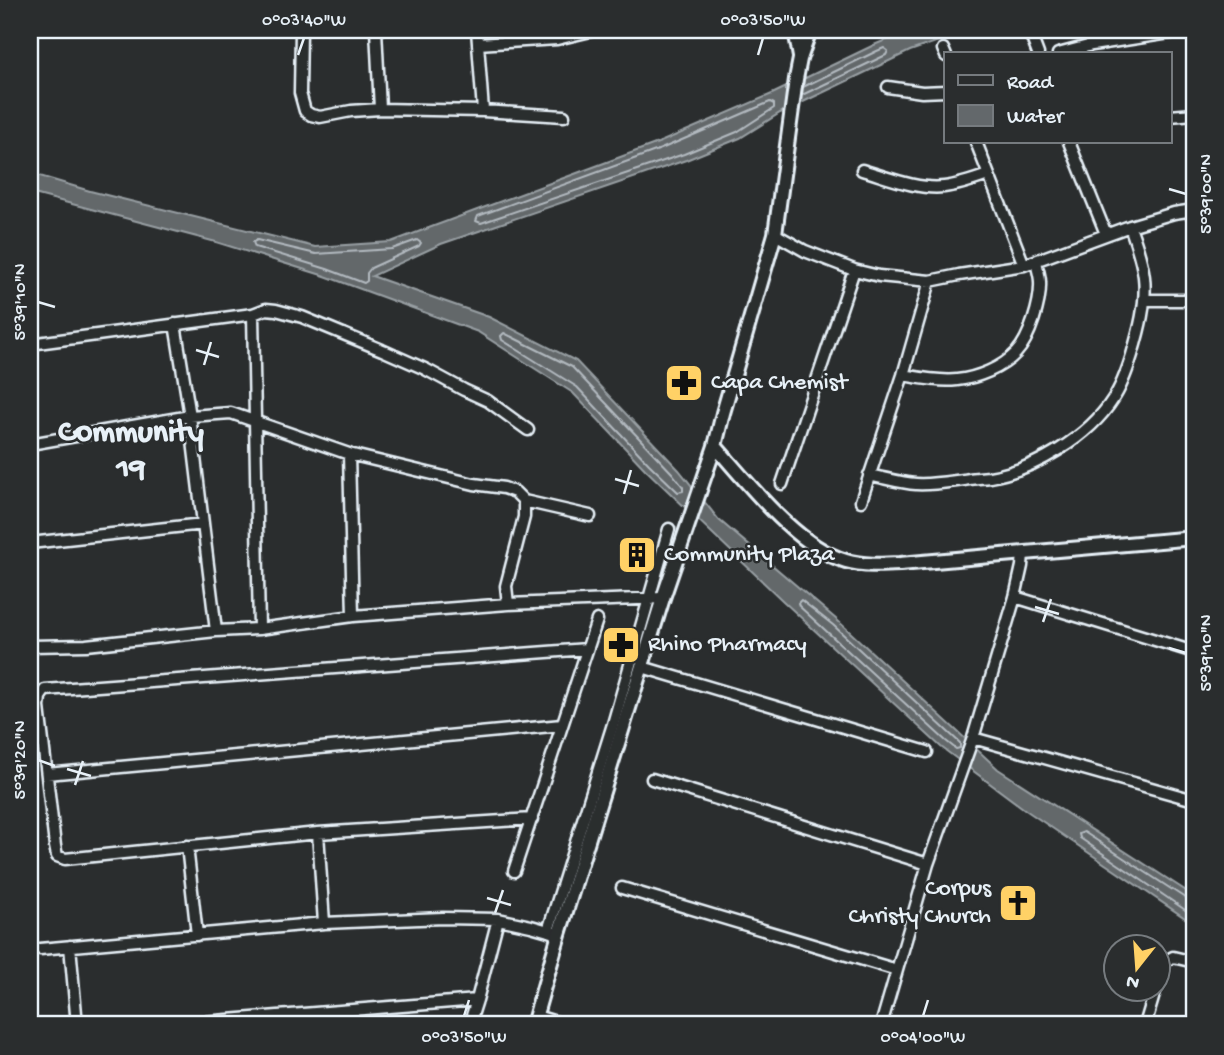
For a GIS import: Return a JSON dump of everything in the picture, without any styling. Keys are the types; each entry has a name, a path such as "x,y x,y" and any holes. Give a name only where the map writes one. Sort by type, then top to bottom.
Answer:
{"street":[{"path":"301,30 300,93 305,111 320,117 380,109 564,116"},
{"path":"376,30 380,109"},
{"path":"477,30 483,111"},
{"path":"478,44 557,39 596,30"},
{"path":"795,30 800,59"},
{"path":"553,933 715,446 775,234 796,79 810,30"},
{"path":"1030,30 1037,52"},
{"path":"1065,52 1092,44 1189,30"},
{"path":"888,87 922,92 944,91"},
{"path":"1172,116 1194,114"},
{"path":"977,144 1024,265"},
{"path":"1070,144 1106,234"},
{"path":"862,170 918,185 942,187 988,175"},
{"path":"775,234 805,251 854,270 878,276 930,281 1024,265 1130,226 1194,210"},
{"path":"869,475 915,484 939,484 991,477 1055,453 1087,429 1114,398 1124,380 1135,346 1144,300 1144,277 1130,226"},
{"path":"903,375 958,380 979,375 1000,365 1017,352 1036,314 1040,281 1035,261"},
{"path":"782,484 854,270"},
{"path":"861,501 903,375 930,281"},
{"path":"1144,300 1194,300"},
{"path":"30,344 253,314 266,309 302,317 425,369 488,401 528,430"},
{"path":"253,314 259,629"},
{"path":"175,324 190,416 216,631"},
{"path":"30,444 190,416 231,413 349,454 474,484 504,488 515,492 524,501 590,516"},
{"path":"715,446 777,514 809,542 845,561 880,565 1194,538"},
{"path":"349,454 353,616"},
{"path":"508,604 506,586 524,517 524,501"},
{"path":"30,543 203,524"},
{"path":"566,1025 535,1021 553,933 669,529"},
{"path":"881,1025 928,864 972,739 1015,597 1023,553"},
{"path":"1015,597 1194,652"},
{"path":"30,646 86,645 259,629 353,616 508,604 663,598"},
{"path":"514,871 597,620"},
{"path":"532,819 318,833 65,859 57,856 55,846 38,707 40,696 45,690 587,649"},
{"path":"642,667 926,752"},
{"path":"47,774 562,724"},
{"path":"972,739 1194,800"},
{"path":"652,779 928,864"},
{"path":"318,833 324,923"},
{"path":"187,846 197,935"},
{"path":"622,888 897,970"},
{"path":"40,949 324,923 443,918 498,919 553,933"},
{"path":"469,1025 498,919"},
{"path":"70,946 77,1025"},
{"path":"1172,958 1194,962"},
{"path":"166,1025 477,1000"},
{"path":"1145,1025 1152,1002"}],"water":[{"path":"910,30 970,30 910,51 780,113 740,138 686,160 441,244 372,276 489,317 576,361 679,470 719,520 837,620 998,769 1194,896 1194,924 1027,811 941,747 645,469 573,393 478,332 325,276 216,242 30,193 30,173 90,191 315,247 391,242 658,143"}],"place":[{"name":"Capa Chemist","path":"684,383"},
{"name":"Community Plaza","path":"637,555"},
{"name":"Rhino Pharmacy","path":"621,645"},
{"name":"Corpus Christy Church","path":"1018,903"}],"district":[{"name":"Community 19","path":"131,452"}]}
